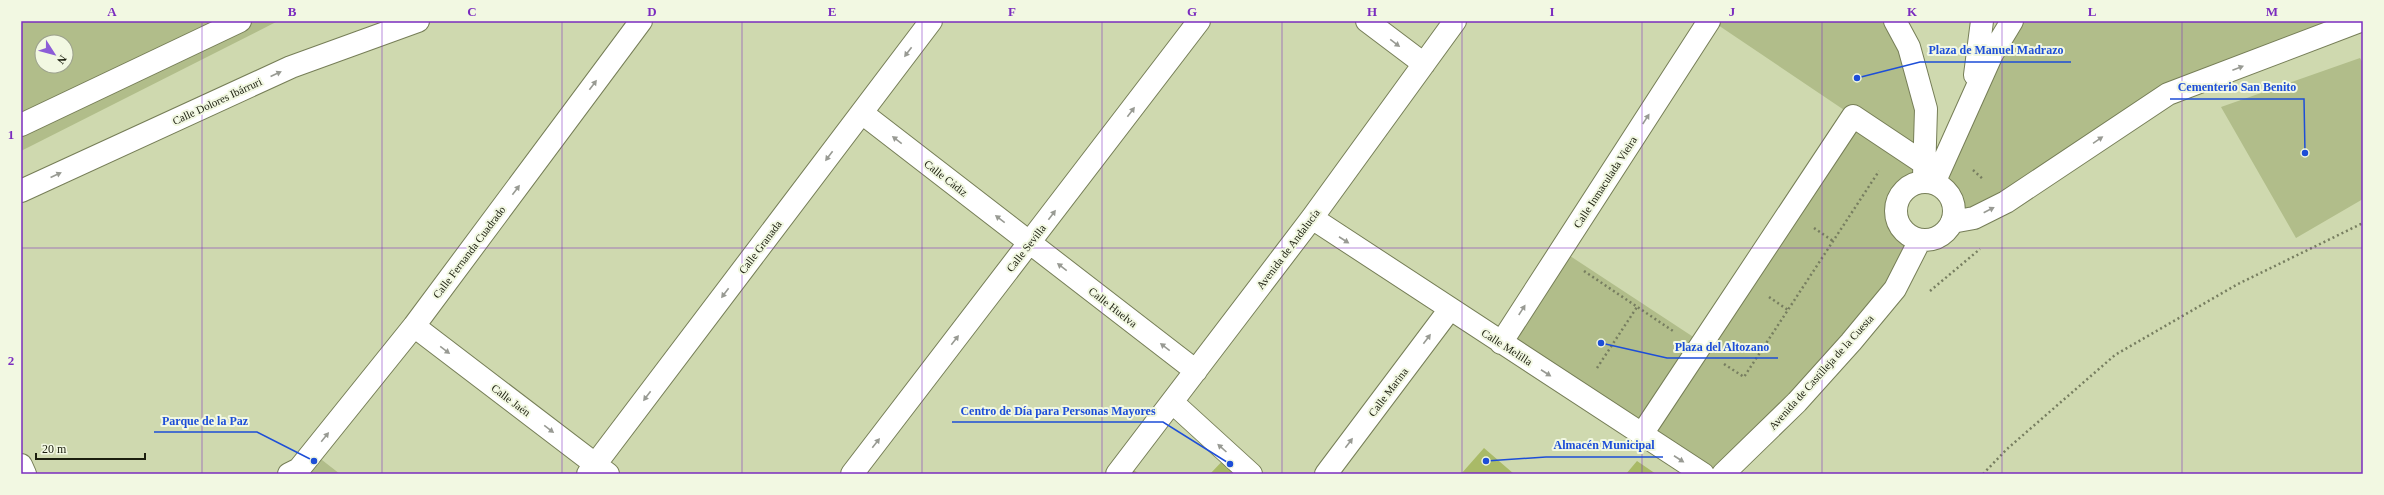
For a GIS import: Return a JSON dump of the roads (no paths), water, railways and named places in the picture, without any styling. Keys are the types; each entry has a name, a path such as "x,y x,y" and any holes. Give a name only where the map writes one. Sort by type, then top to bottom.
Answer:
{"street":[{"path":"21,125 240,21"},
{"name":"Calle Dolores Ibárruri","path":"21,191 291,67 418,21"},
{"name":"Calle Fernanda Cuadrado","path":"289,474 299,469 414,326 641,21"},
{"name":"Calle Granada","path":"597,471 931,21"},
{"name":"Calle Sevilla","path":"852,474 1199,21"},
{"path":"1367,21 1424,64"},
{"name":"Avenida de Andalucía","path":"1117,474 1312,218 1455,21"},
{"name":"Calle Inmaculada Vieira","path":"1501,343 1709,21"},
{"path":"1895,21 1909,47 1926,109 1927,176"},
{"path":"1970,105 1982,21"},
{"path":"1642,434 1698,347 1853,116 1896,145 1927,176 1949,194 1954,212 1952,222 1939,237 1930,240 1920,240 1904,232 1895,214 1900,195 1914,183 1927,176 1948,153 1992,54 2012,21"},
{"path":"1952,222 1974,218 2006,202 2168,94 2360,21"},
{"name":"Calle Cádiz","path":"862,113 1030,243"},
{"name":"Calle Melilla","path":"1312,218 1703,474"},
{"name":"Avenida de Castilleja de la Cuesta","path":"1723,474 1797,402 1851,342 1895,289 1920,240"},
{"name":"Calle Huelva","path":"1030,243 1196,371"},
{"name":"Calle Marina","path":"1326,474 1450,309"},
{"name":"Calle Jaén","path":"414,326 597,471"},
{"path":"1172,402 1251,474"},
{"path":"21,465 25,474"}],"place":[{"name":"Plaza de Manuel Madrazo","path":"1857,78"},
{"name":"Cementerio San Benito","path":"2305,153"},
{"name":"Plaza del Altozano","path":"1601,343"},
{"name":"Parque de la Paz","path":"314,461"},
{"name":"Almacén Municipal","path":"1486,461"},
{"name":"Centro de Día para Personas Mayores","path":"1230,464"}]}
